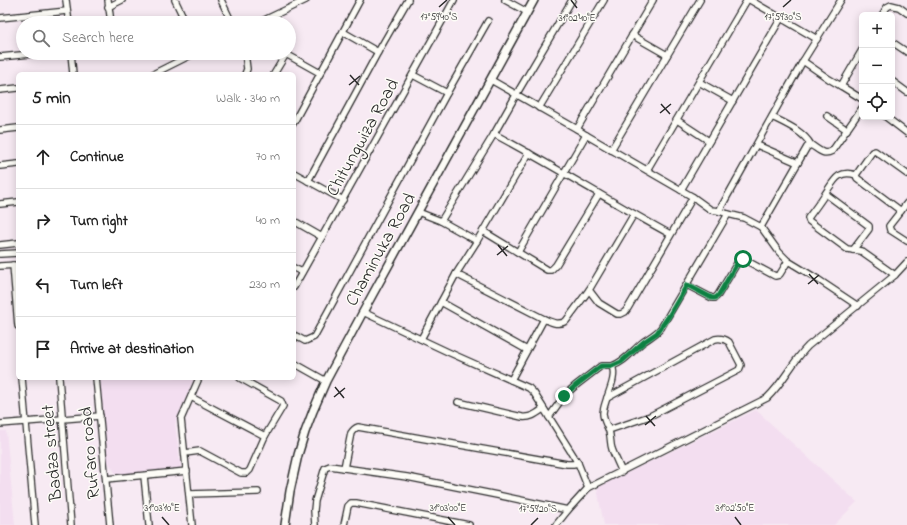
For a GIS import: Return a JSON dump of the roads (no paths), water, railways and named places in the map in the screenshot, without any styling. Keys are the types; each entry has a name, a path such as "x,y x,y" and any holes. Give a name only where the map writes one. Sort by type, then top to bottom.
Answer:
{"main road":[{"name":"Chaminuka Road","path":"285,525 290,491 298,455 305,432 326,380 534,0"}],"street":[{"path":"66,0 68,16"},
{"path":"108,0 110,16"},
{"path":"108,7 122,0"},
{"path":"175,0 183,16"},
{"path":"221,0 229,16"},
{"path":"273,16 306,0"},
{"path":"296,118 360,0"},
{"path":"308,181 408,0"},
{"name":"Chitungwiza Road","path":"296,283 454,0"},
{"path":"505,0 527,12"},
{"path":"441,221 494,134 572,0"},
{"path":"539,108 604,0"},
{"path":"577,129 653,0"},
{"path":"611,150 700,0"},
{"path":"647,170 748,0 817,39"},
{"path":"719,211 838,1"},
{"path":"884,12 887,7 891,5 899,7 907,13"},
{"path":"19,16 68,11"},
{"path":"0,18 16,16"},
{"path":"681,190 781,18"},
{"path":"296,336 305,341 314,336 488,21"},
{"path":"343,32 378,52"},
{"path":"632,35 667,55"},
{"path":"895,44 907,52"},
{"path":"0,57 16,55"},
{"path":"841,86 859,59"},
{"path":"72,60 73,72"},
{"path":"157,72 181,60"},
{"path":"246,60 246,72"},
{"path":"275,72 282,60"},
{"path":"296,60 320,73"},
{"path":"803,61 859,97"},
{"path":"413,75 447,93"},
{"path":"490,80 693,197 711,210 744,218 761,227 779,252 788,261 858,306"},
{"path":"699,82 733,101"},
{"path":"895,83 907,92"},
{"path":"0,90 16,88"},
{"path":"772,117 798,132 808,140 810,145 824,153 828,153 832,151 859,112"},
{"path":"827,116 846,130"},
{"path":"677,120 709,142"},
{"path":"890,120 907,133"},
{"path":"0,130 16,128"},
{"path":"494,134 670,234"},
{"path":"518,252 586,135"},
{"path":"757,145 798,163"},
{"path":"761,227 807,147 810,145"},
{"path":"856,175 872,152 875,151 907,174"},
{"path":"421,339 456,274 529,153"},
{"path":"0,166 16,164"},
{"path":"895,275 861,251 847,249 809,221 808,218 833,182 839,176 850,173 856,175 857,178 901,211"},
{"path":"296,174 343,200"},
{"path":"483,231 547,270 551,270 554,268 599,194"},
{"path":"826,194 869,226 869,229 853,250"},
{"path":"589,290 599,302 616,314 625,312 693,197"},
{"path":"0,204 16,202"},
{"path":"907,203 889,226 890,230 907,241"},
{"path":"418,212 441,221 477,241"},
{"path":"456,274 544,319 560,324 566,321 589,290 634,214"},
{"path":"549,417 564,396 575,386 601,366 612,366 621,362 645,341 657,333 669,316 728,214"},
{"path":"296,222 322,237"},
{"path":"0,244 16,243"},
{"path":"0,254 16,253"},
{"path":"687,285 712,298 715,298 718,296 739,260 743,259 775,276 780,274 788,261"},
{"path":"556,525 588,488 751,405 768,398 785,377 797,358 808,346 895,275 907,262"},
{"path":"0,266 16,265"},
{"path":"296,269 302,272"},
{"path":"441,302 527,350"},
{"path":"363,312 527,387 532,391 578,463 588,488"},
{"path":"511,380 544,319"},
{"path":"607,398 719,338 729,342 741,365 739,370 650,416 609,430"},
{"path":"296,364 326,380"},
{"path":"612,366 614,372 603,414 609,430 612,448 622,472"},
{"path":"22,380 35,525"},
{"name":"Badza street","path":"59,380 71,525"},
{"name":"Rufaro road","path":"96,380 110,525"},
{"path":"192,525 181,419 198,380"},
{"path":"185,453 200,451 241,473 247,473 250,470 265,436 282,408 283,403 244,380"},
{"path":"191,397 265,436"},
{"path":"458,402 522,417 532,417 543,409"},
{"path":"0,424 100,416"},
{"path":"344,468 351,433 356,428 568,464 578,463"},
{"path":"315,525 314,510 318,488 325,468 330,466 407,477 568,510"},
{"path":"106,479 187,471"},
{"path":"144,476 149,525"},
{"path":"189,494 258,492"},
{"path":"344,525 348,506 351,503 356,503 469,525"}]}
